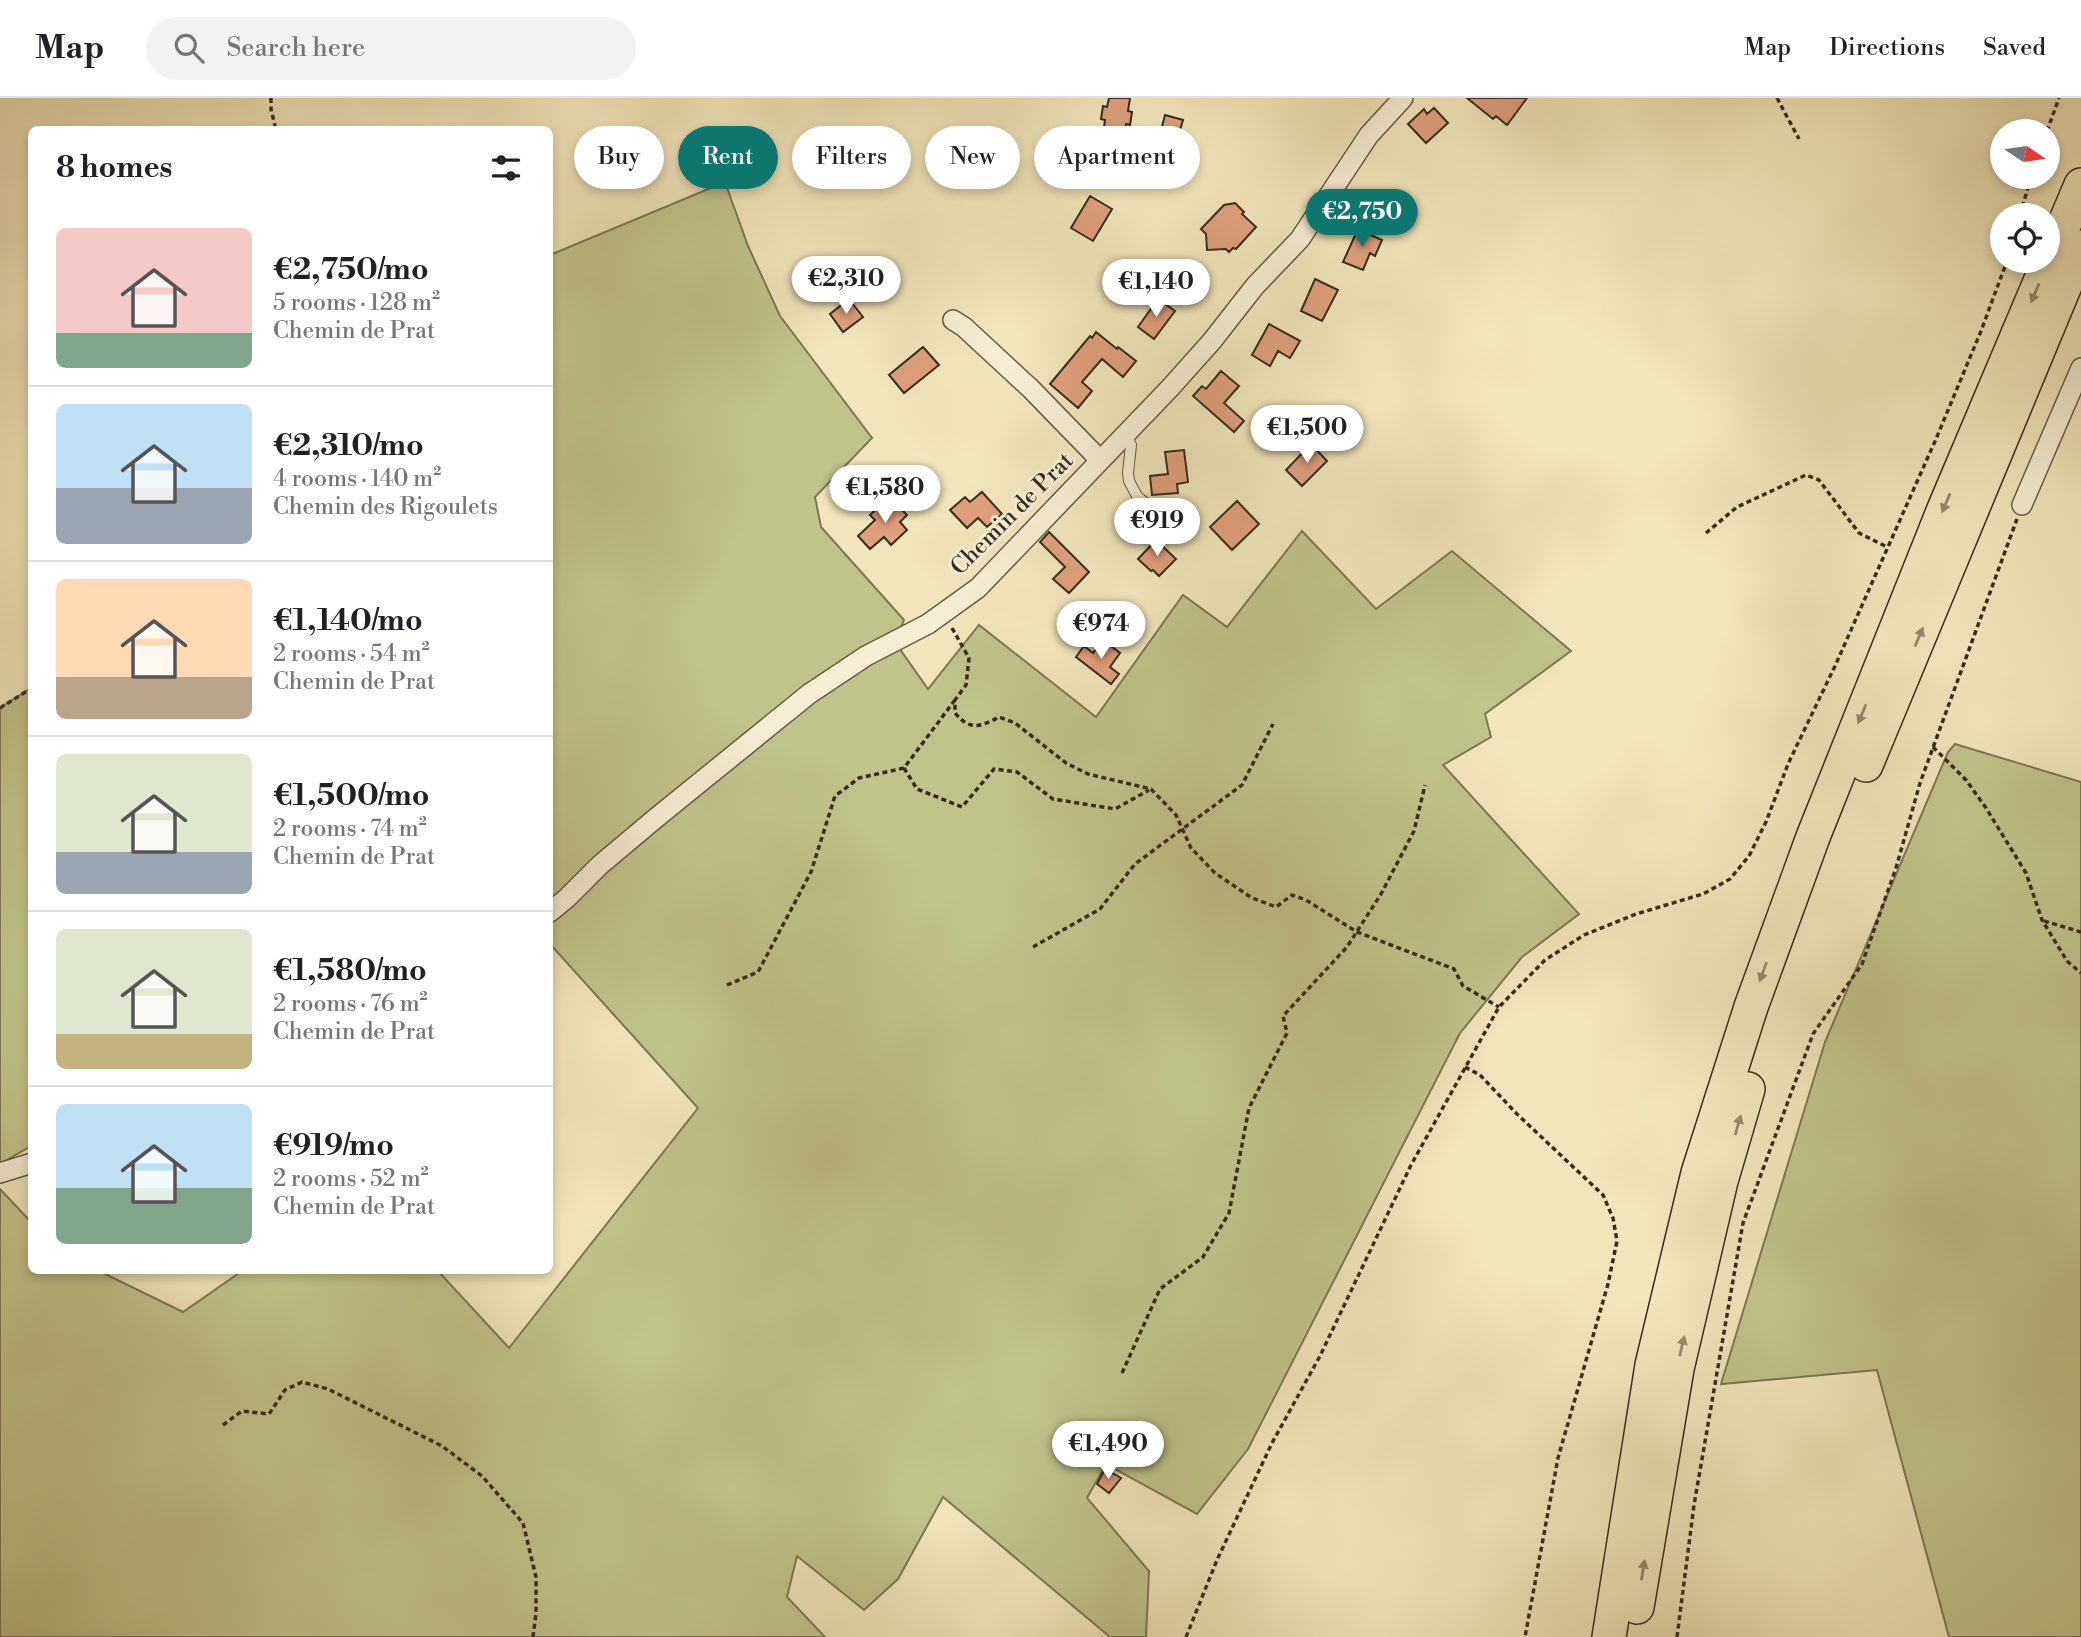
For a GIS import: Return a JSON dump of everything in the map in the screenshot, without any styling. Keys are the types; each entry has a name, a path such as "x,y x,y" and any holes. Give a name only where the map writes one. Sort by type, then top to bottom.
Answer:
{"highway":[{"path":"1609,1637 1652,1365 1699,1174 1751,1007 1813,837 1934,534 2081,185"},
{"path":"1632,1637 1676,1369 1721,1181 1767,1027 1834,844 2081,247"}],"street":[{"name":"Chemin de Prat","path":"553,910 600,865 809,694 866,656 928,624 978,587 1170,388 1212,341 1255,286 1300,239 1393,102"},
{"path":"953,320 964,327 1031,390 1100,460"},
{"path":"2022,505 2081,368"},
{"path":"0,1173 28,1164"}],"lane":[{"path":"1125,434 1131,445 1128,473 1137,496 1145,503 1168,508"}],"path":[{"path":"271,98 275,126"},
{"path":"1777,98 1799,139"},
{"path":"2051,119 2059,98"},
{"path":"1186,1637 1217,1560 1272,1443 1320,1356 1411,1166 1499,1007 1545,960 1584,935 1636,914 1703,894 1730,878 1749,856 1946,415 2003,273"},
{"path":"1706,533 1737,507 1806,475 1819,480 1859,533 1887,547"},
{"path":"1676,1637 1694,1505 1743,1223 1813,1034 1862,964 1896,868 1920,783 2022,505"},
{"path":"727,985 758,972 811,872 835,796 859,778 904,768 966,685 969,658 943,612"},
{"path":"0,708 28,690"},
{"path":"955,700 954,713 963,723 981,726 999,717 1015,723 1066,763 1088,774 1151,789 1176,815 1191,848 1215,873 1252,898 1276,907 1292,895 1306,900 1357,932 1454,970 1463,986 1499,1007"},
{"path":"1032,947 1100,909 1135,863 1242,785 1273,724"},
{"path":"1933,747 1966,780 1986,808 2026,873 2042,920 2067,961 2081,972"},
{"path":"904,768 917,789 962,807 994,769 1017,772 1053,799 1115,808 1151,789"},
{"path":"1122,1373 1160,1289 1203,1257 1229,1213 1249,1108 1287,1034 1283,1016 1347,947 1381,894 1414,831 1425,785"},
{"path":"2042,920 2081,932"},
{"path":"1465,1067 1480,1075 1603,1195 1613,1218 1616,1241 1608,1284 1558,1458 1525,1637"},
{"path":"223,1425 242,1411 269,1414 285,1390 302,1382 328,1390 442,1447 482,1476 523,1524 536,1577 533,1637"}],"green space":[{"path":"708,189 728,189 748,246 780,316 872,438 815,497 821,527 904,620 895,642 928,689 979,625 1096,717 1183,595 1227,627 1302,531 1376,609 1452,551 1571,651 1485,714 1491,737 1443,765 1579,914 1522,957 1460,1033 1248,1449 1197,1514 1106,1464 1087,1498 1149,1571 1146,1637 1110,1637 943,1497 898,1579 864,1610 797,1556 787,1597 825,1637 0,1637 0,1189 28,1219 28,1274 105,1274 183,1312 238,1274 441,1274 509,1348 698,1108 553,947 553,254"},
{"path":"28,690 28,1148 0,1164 0,708"},
{"path":"1955,744 2081,782 2081,1637 1949,1637 1877,1370 1721,1384 1825,1042 1948,752"}],"building":[{"path":"1109,98 1130,98 1130,125 1104,126 1105,120 1101,119 1103,106 1107,107"},
{"path":"1467,98 1527,98 1507,125 1496,116 1493,119"},
{"path":"1434,108 1448,123 1426,143 1408,124 1424,109 1427,114"},
{"path":"1165,115 1183,120 1181,126 1162,126"},
{"path":"1090,196 1112,209 1093,241 1071,228"},
{"path":"1235,203 1256,227 1236,249 1233,248 1229,252 1226,249 1207,250 1206,234 1201,229 1224,205"},
{"path":"1358,229 1382,240 1375,256 1370,253 1363,270 1343,262"},
{"path":"1315,279 1338,290 1322,321 1301,311"},
{"path":"849,299 863,317 843,332 830,314"},
{"path":"1158,299 1175,311 1154,339 1138,327"},
{"path":"1269,324 1300,341 1290,358 1278,351 1270,366 1252,355"},
{"path":"1096,332 1136,361 1123,377 1102,359 1082,382 1092,391 1078,408 1050,384"},
{"path":"923,347 939,365 904,393 889,375"},
{"path":"1221,371 1239,386 1224,403 1244,421 1234,432 1193,396 1202,386 1206,389"},
{"path":"1311,444 1327,461 1302,486 1286,470"},
{"path":"1184,450 1188,482 1177,484 1178,493 1152,495 1150,476 1168,474 1165,452"},
{"path":"982,492 1002,514 987,527 978,518 967,528 950,510 965,497 970,502"},
{"path":"889,497 907,515 900,522 907,530 891,545 884,537 870,549 858,536 875,520 870,515"},
{"path":"1237,501 1259,524 1232,550 1210,527"},
{"path":"1049,532 1089,572 1069,593 1053,579 1065,567 1040,542"},
{"path":"1156,540 1176,559 1159,576 1138,559"},
{"path":"1103,640 1120,653 1110,667 1119,674 1111,684 1076,657 1084,646 1093,653"},
{"path":"1105,1469 1121,1478 1109,1493 1097,1484"}]}
